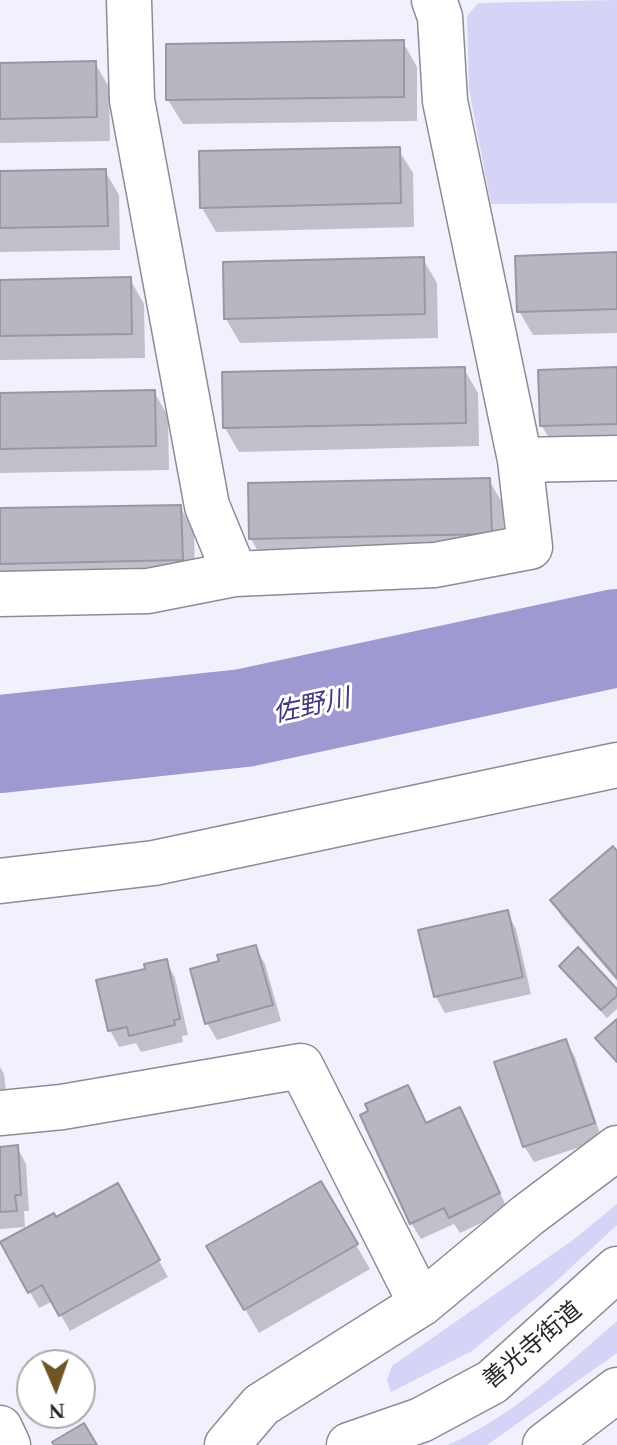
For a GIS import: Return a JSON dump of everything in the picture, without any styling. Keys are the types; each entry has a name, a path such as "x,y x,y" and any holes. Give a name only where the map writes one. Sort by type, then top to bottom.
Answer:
{"street":[{"path":"129,0 132,100 207,506 235,574"},
{"path":"0,594 148,591 235,574 435,565 530,547 520,460 445,101 440,17 434,0"},
{"path":"520,460 617,458"},
{"path":"0,881 154,863 617,765"},
{"path":"0,1113 62,1107 301,1066 421,1304"},
{"path":"227,1445 261,1405 421,1304 528,1215 617,1148"},
{"name":"善光寺街道","path":"349,1445 421,1420 492,1382 617,1269"},
{"path":"545,1445 617,1390"},
{"path":"0,1428 8,1445"}],"shaded area":[{"path":"617,0 617,203 491,204 469,90 467,16 478,3"},
{"path":"617,1204 617,1225 552,1285 472,1351 391,1392 387,1380 392,1366 573,1240"},
{"path":"617,1321 617,1353 487,1445 448,1445 516,1405"}],"building":[{"path":"404,40 404,97 166,100 166,44"},
{"path":"96,61 97,117 0,119 0,63"},
{"path":"400,147 401,203 200,208 199,151"},
{"path":"106,169 108,226 0,228 0,171"},
{"path":"617,252 617,309 517,312 515,256"},
{"path":"424,257 425,314 224,319 223,262"},
{"path":"131,277 132,334 0,336 0,280"},
{"path":"465,367 466,423 223,428 222,372"},
{"path":"617,367 617,424 540,426 538,370"},
{"path":"155,390 156,446 0,449 0,393"},
{"path":"490,478 492,534 249,539 248,483"},
{"path":"181,505 183,560 0,564 0,508"},
{"path":"613,846 617,851 617,978 550,900"},
{"path":"508,910 523,977 434,997 418,930"},
{"path":"256,945 273,1005 205,1024 190,969 219,961 217,955"},
{"path":"578,947 617,989 617,996 601,1010 559,966"},
{"path":"167,959 180,1019 174,1020 175,1025 129,1036 127,1027 108,1031 96,980 145,969 144,964"},
{"path":"617,1019 617,1062 595,1038"},
{"path":"566,1039 595,1123 523,1147 494,1062"},
{"path":"408,1085 426,1123 460,1107 500,1193 449,1218 444,1208 410,1224 360,1115 368,1111 365,1104"},
{"path":"18,1145 21,1195 15,1195 17,1211 0,1212 0,1147"},
{"path":"321,1181 358,1244 244,1310 206,1246"},
{"path":"118,1183 160,1260 59,1316 42,1285 28,1293 0,1242 54,1213 56,1217"},
{"path":"74,1429 88,1429 97,1445 54,1445 52,1442"}],"waterway":[{"name":"佐野川","path":"0,744 244,718 617,638"}]}
